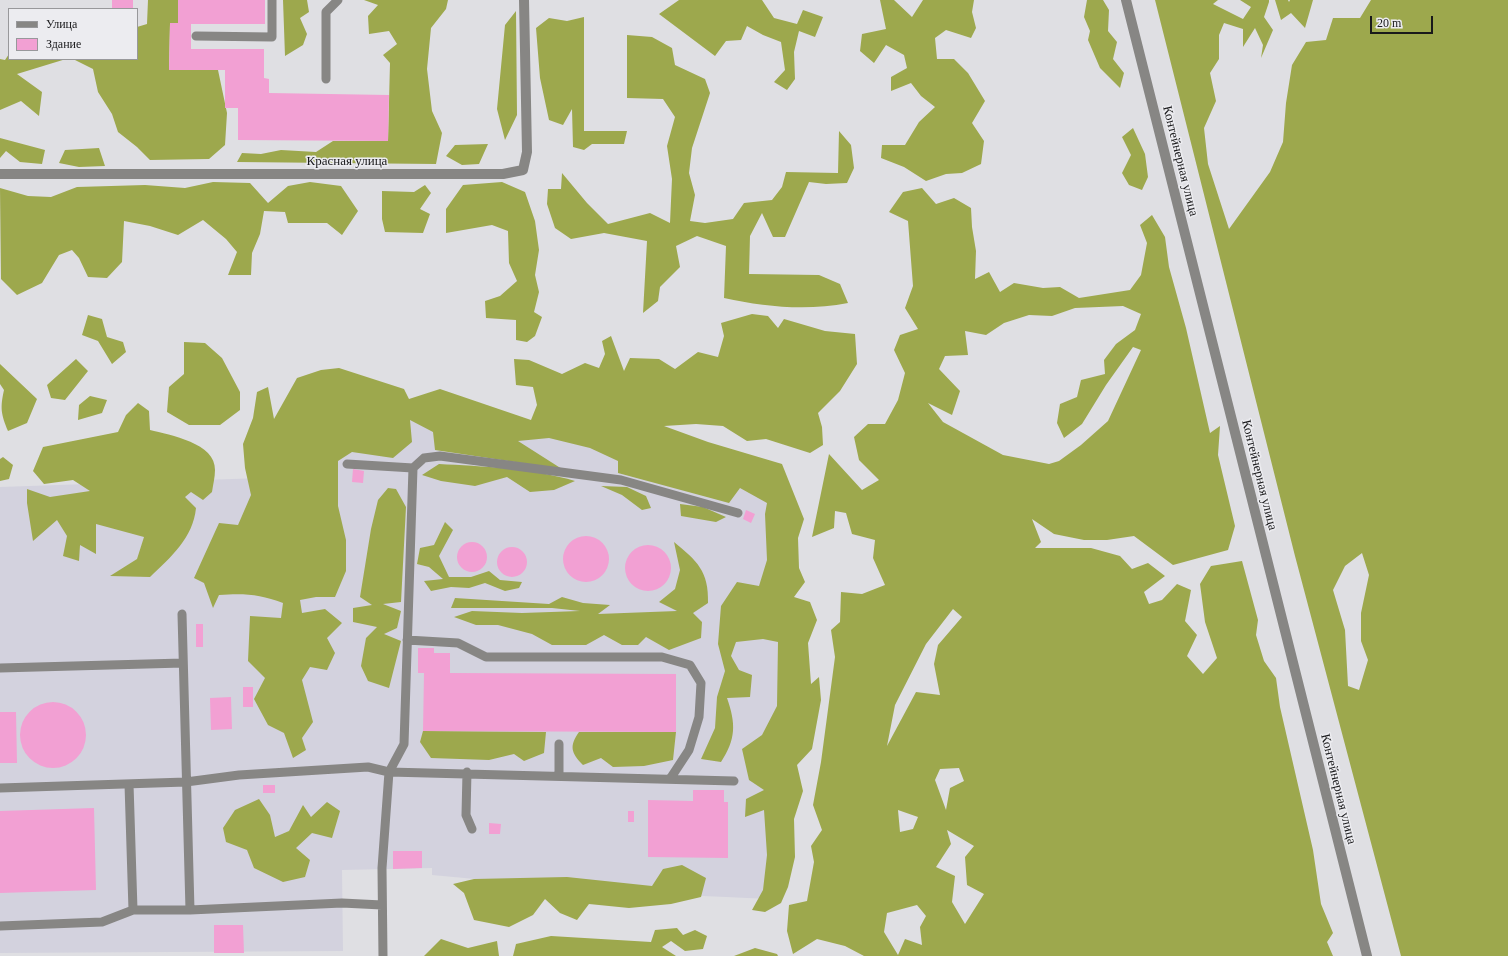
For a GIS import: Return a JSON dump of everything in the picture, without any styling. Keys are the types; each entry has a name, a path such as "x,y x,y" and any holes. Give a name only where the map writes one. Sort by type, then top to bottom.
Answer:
{"street":[{"name":"Красная улица","path":"0,174 503,174 523,170 527,152 524,0"},
{"name":"Контейнерная улица","path":"1126,0 1367,956"}],"lane":[{"path":"196,36 272,37 272,0"},
{"path":"326,79 326,12 338,0"},
{"path":"383,956 382,905 388,772 404,744 413,468 424,458 440,456 621,480 738,513"},
{"path":"347,464 413,468"},
{"path":"182,614 190,910"},
{"path":"407,640 458,643 486,657 662,657 690,665 701,683 699,717 689,750 670,778"},
{"path":"0,668 183,662"},
{"path":"559,744 559,775"},
{"path":"0,788 186,782 239,775 368,767 388,772 467,772 734,781"},
{"path":"467,772 466,815 472,829"},
{"path":"129,784 133,910"},
{"path":"0,926 102,922 133,910 190,910 342,903 382,905"}],"shaded area":[{"path":"384,395 782,464 777,779 770,899 615,892 432,875 432,868 342,870 343,951 0,953 0,487 291,477"}],"green space":[{"path":"148,0 178,0 178,23 170,24 169,69 218,70 227,113 225,145 209,159 150,160 137,147 118,132 112,114 98,92 93,69 75,60 138,60 138,27 147,24"},
{"path":"283,0 307,0 309,12 300,18 307,34 303,45 285,56"},
{"path":"364,0 448,0 446,9 431,28 427,69 432,111 442,133 436,164 237,162 242,153 261,154 281,150 316,152 333,141 388,141 390,63 383,55 397,44 389,31 369,34 368,16 378,5"},
{"path":"679,0 762,0 774,18 797,24 803,10 823,17 815,37 799,31 794,52 795,79 787,90 774,82 785,70 781,42 763,35 747,26 741,40 726,41 715,56 659,14"},
{"path":"880,0 894,0 912,17 923,0 974,0 972,12 976,28 971,38 946,30 935,38 937,59 954,59 968,73 985,101 972,123 984,141 981,164 962,173 946,174 926,181 904,167 881,158 882,145 905,145 919,122 935,107 921,96 911,83 891,91 891,77 907,68 904,55 886,45 874,63 860,51 862,34 886,29"},
{"path":"1087,0 1103,0 1109,10 1108,31 1117,42 1113,59 1124,73 1120,88 1100,68 1088,40 1090,31 1084,17"},
{"path":"1155,0 1218,0 1213,4 1243,19 1251,7 1240,0 1269,0 1264,17 1273,30 1261,58 1263,45 1255,28 1243,47 1243,29 1224,23 1219,35 1219,59 1210,73 1216,101 1204,128 1208,164 1229,229 1270,172 1283,142 1286,103 1292,65 1306,42 1326,40 1333,18 1360,18 1371,0 1508,0 1508,956 1401,956 1295,556","holes":["1362,553 1369,575 1361,613 1361,641 1368,660 1359,690 1348,686 1345,630 1333,590 1345,566"]},
{"path":"1275,0 1288,0 1289,2 1290,0 1313,0 1305,28 1291,13 1281,20"},
{"path":"516,11 517,115 505,140 497,109 505,25"},
{"path":"584,17 584,131 627,131 624,144 592,144 584,150 573,147 572,109 563,125 549,120 540,78 536,28 549,18 567,21"},
{"path":"627,35 652,37 672,48 675,65 705,79 710,93 692,148 689,173 695,195 690,221 705,223 733,219 744,203 772,200 782,187 786,172 838,173 839,131 851,145 854,168 847,183 826,184 809,182 785,237 773,237 762,213 750,236 749,274 819,275 840,284 848,303 817,307 786,307 755,304 724,298 726,246 697,236 676,246 680,267 660,287 658,301 643,313 647,241 604,233 571,239 555,228 547,204 548,189 561,189 562,173 587,203 608,224 650,213 670,223 672,179 667,146 675,117 663,99 627,98"},
{"path":"8,56 8,60 63,60 17,74 42,92 39,116 21,101 0,110 0,59 5,60"},
{"path":"1133,128 1145,154 1148,177 1142,190 1129,185 1122,173 1131,155 1122,137"},
{"path":"0,138 45,150 42,164 20,162 6,151 0,158"},
{"path":"488,144 479,164 462,165 446,156 455,145"},
{"path":"99,148 105,166 79,167 59,163 65,150"},
{"path":"213,182 250,183 268,203 288,186 310,182 341,186 358,211 342,235 327,223 288,223 285,212 264,211 260,234 252,253 251,275 228,275 237,252 226,239 203,220 178,235 150,226 124,221 122,262 107,278 88,277 79,258 72,250 59,255 42,283 17,295 1,279 0,188 28,196 51,197 77,187 145,185 185,188"},
{"path":"502,182 525,192 535,221 539,250 535,275 539,292 534,312 542,317 535,336 527,342 516,340 516,320 486,318 485,301 500,296 517,281 509,263 508,231 492,225 446,233 446,209 463,185"},
{"path":"425,185 431,193 420,209 430,214 423,233 385,232 382,219 382,191 414,192"},
{"path":"922,188 936,204 954,198 971,208 972,227 976,251 975,279 989,272 1000,292 1014,283 1043,288 1060,287 1079,298 1130,290 1141,275 1147,243 1140,225 1152,215 1165,237 1169,267 1186,328 1210,433 1220,426 1218,455 1235,526 1228,550 1173,565 1134,536 1107,540 1084,540 1054,534 1032,519 1041,542 1035,548 1091,548 1120,556 1132,569 1148,563 1165,576 1144,592 1149,604 1162,600 1177,584 1191,590 1185,621 1197,635 1187,656 1203,674 1217,658 1205,622 1200,584 1211,566 1242,561 1258,620 1256,635 1264,661 1276,678 1280,707 1313,850 1321,904 1333,933 1327,942 1333,956 864,956 845,946 817,939 793,954 787,931 789,905 807,901 814,862 811,846 822,830 813,805 821,762 835,657 831,630 840,622 841,592 862,594 885,585 873,558 875,540 852,534 846,513 835,511 834,528 812,537 829,454 862,490 879,480 859,460 854,437 868,424 885,424 898,400 905,373 894,350 900,335 918,329 905,308 913,286 908,221 889,212 903,192","holes":["1123,306 1141,314 1135,330 1116,344 1104,360 1105,374 1081,380 1077,397 1060,404 1057,423 1064,438 1082,424 1106,385 1133,347 1141,350 1108,421 1081,445 1059,461 1049,464 1003,455 943,422 928,403 952,415 960,391 939,369 945,356 968,355 965,331 986,335 1004,323 1029,315 1052,316 1075,308","953,609 962,617 938,645 934,664 940,695 916,692 887,746 895,705 926,644","959,768 964,781 950,788 946,810 935,780 940,769","898,810 918,817 913,829 900,832","947,830 974,846 965,857 967,885 984,894 965,924 952,902 955,876 936,867 951,844","917,905 926,916 920,927 922,945 905,939 898,955 884,932 887,913"]},
{"path":"752,314 768,316 778,328 784,319 825,331 855,334 857,364 840,391 818,413 822,427 823,445 810,453 766,439 747,441 723,426 696,424 664,426 708,442 782,464 804,519 798,538 799,568 805,582 794,597 810,602 817,620 808,643 811,684 819,677 821,700 812,749 797,765 803,791 794,819 795,857 788,887 781,903 765,912 752,910 763,890 767,855 764,810 745,817 746,799 764,790 749,780 742,749 762,735 777,706 778,642 763,639 736,642 731,656 739,670 752,675 750,697 727,698 732,716 733,731 730,746 721,762 701,759 715,728 717,697 725,671 718,644 721,606 737,582 759,586 767,560 765,514 767,503 740,488 729,503 618,473 618,461 590,448 549,438 518,441 562,469 435,450 433,432 410,420 412,442 393,458 352,452 338,461 338,506 346,540 346,571 335,597 316,597 300,600 302,613 325,609 342,623 327,638 335,653 327,670 310,667 302,680 313,722 302,738 306,750 293,758 284,733 268,725 254,699 265,678 248,661 250,616 281,618 283,603 251,595 219,595 213,608 204,583 194,578 219,523 238,525 251,495 245,468 243,444 253,418 257,392 268,387 274,419 297,378 321,370 339,368 404,389 409,399 440,389 531,420 537,405 533,387 516,385 514,359 529,360 562,374 585,363 599,368 605,354 602,341 611,336 624,371 630,358 659,359 675,369 698,352 718,357 724,336 721,323"},
{"path":"88,315 102,319 107,337 123,342 126,352 112,364 98,341 82,335"},
{"path":"184,342 205,343 222,358 240,392 240,410 220,425 189,425 167,412 169,387 184,374"},
{"path":"76,359 88,371 65,400 51,398 47,385"},
{"path":"0,364 37,399 27,423 8,431 2,411 4,390 0,384"},
{"path":"90,396 107,400 102,413 78,420 79,405"},
{"path":"138,403 149,411 150,430 180,438 200,447 208,453 213,461 215,470 214,481 212,492 203,500 191,492 185,497 196,508 190,529 180,546 150,577 110,576 137,559 144,537 96,524 96,554 80,545 79,561 63,556 67,536 57,520 33,541 27,503 27,489 50,497 90,491 73,480 44,484 33,471 43,447 118,432 126,415"},
{"path":"3,457 13,465 9,479 0,481 0,459"},
{"path":"439,464 526,471 575,481 554,490 530,492 507,477 475,486 441,481 422,475"},
{"path":"601,486 627,487 646,496 651,508 642,510 622,495"},
{"path":"388,488 396,489 406,507 401,602 383,604 401,611 397,628 384,634 401,641 389,688 368,681 361,666 366,638 377,627 353,622 353,608 372,605 360,597 371,529 378,500"},
{"path":"680,504 703,507 726,517 716,522 681,516"},
{"path":"445,522 453,530 439,556 449,577 471,577 489,571 500,580 522,582 519,588 505,591 485,583 469,588 451,587 431,591 424,581 443,579 429,567 417,564 420,548 434,545"},
{"path":"674,542 695,561 704,575 708,592 708,603 693,613 702,622 701,638 669,650 646,637 638,645 622,645 604,635 586,645 552,645 532,634 498,625 476,625 454,617 472,611 522,613 580,611 552,608 451,608 455,598 549,604 562,597 583,603 610,605 598,614 677,611 659,602 675,589 680,570"},
{"path":"423,731 546,732 544,753 524,761 514,754 489,760 431,758 420,742"},
{"path":"579,732 676,732 673,760 644,766 613,767 601,758 583,765 576,757 573,749 574,741"},
{"path":"259,799 270,815 275,837 289,831 303,805 311,817 327,802 340,811 332,838 312,833 296,848 310,860 305,877 283,882 254,868 247,850 226,842 223,828 235,810"},
{"path":"682,865 706,878 701,897 671,904 629,908 589,904 577,920 560,913 545,899 533,915 509,927 474,920 464,893 453,884 474,879 567,877 652,886 663,869"},
{"path":"677,928 683,935 695,930 707,936 703,949 685,951 671,941 662,947 676,956 513,956 516,944 551,936 651,942 655,930"},
{"path":"441,939 468,948 497,941 499,956 424,956"},
{"path":"755,948 777,954 778,956 734,956"}],"building":[{"path":"112,0 133,0 133,8 112,8"},
{"path":"178,0 265,0 265,24 191,24 191,49 264,49 264,78 269,79 269,93 389,95 388,141 238,140 238,108 225,108 225,70 169,70 170,23 178,23"},
{"path":"353,469 364,471 363,483 352,482"},
{"path":"746,510 755,514 751,523 743,519"},
{"path":"581,536 591,536 599,540 605,546 609,554 609,564 605,572 599,578 591,582 581,582 573,578 567,572 563,564 563,554 567,546 573,540"},
{"path":"472,542 478,543 486,551 486,563 478,571 472,572 466,571 458,563 457,557 458,551 466,543"},
{"path":"643,545 653,545 661,549 667,555 671,563 671,573 667,581 661,587 653,591 643,591 635,587 629,581 625,573 625,563 629,555 635,549"},
{"path":"512,547 518,548 526,556 526,568 518,576 512,577 506,576 498,568 497,562 498,556 506,548"},
{"path":"196,624 203,624 203,647 196,647"},
{"path":"418,648 434,648 434,653 450,653 450,673 676,674 676,732 423,731 424,673 418,673"},
{"path":"243,687 253,687 253,707 243,707"},
{"path":"231,697 232,729 211,730 210,698"},
{"path":"53,702 65,705 76,712 83,723 86,735 83,747 76,758 65,765 53,768 41,765 30,758 23,747 20,735 23,723 30,712 41,705"},
{"path":"0,712 16,712 17,763 0,763"},
{"path":"263,785 275,785 275,793 263,793"},
{"path":"693,790 724,790 724,802 728,802 728,858 648,857 648,800 693,801"},
{"path":"94,808 96,890 0,893 0,811"},
{"path":"628,811 634,811 634,822 628,822"},
{"path":"489,823 501,824 500,834 489,834"},
{"path":"393,851 422,851 422,868 393,869"},
{"path":"214,925 243,925 244,953 214,953"}]}
